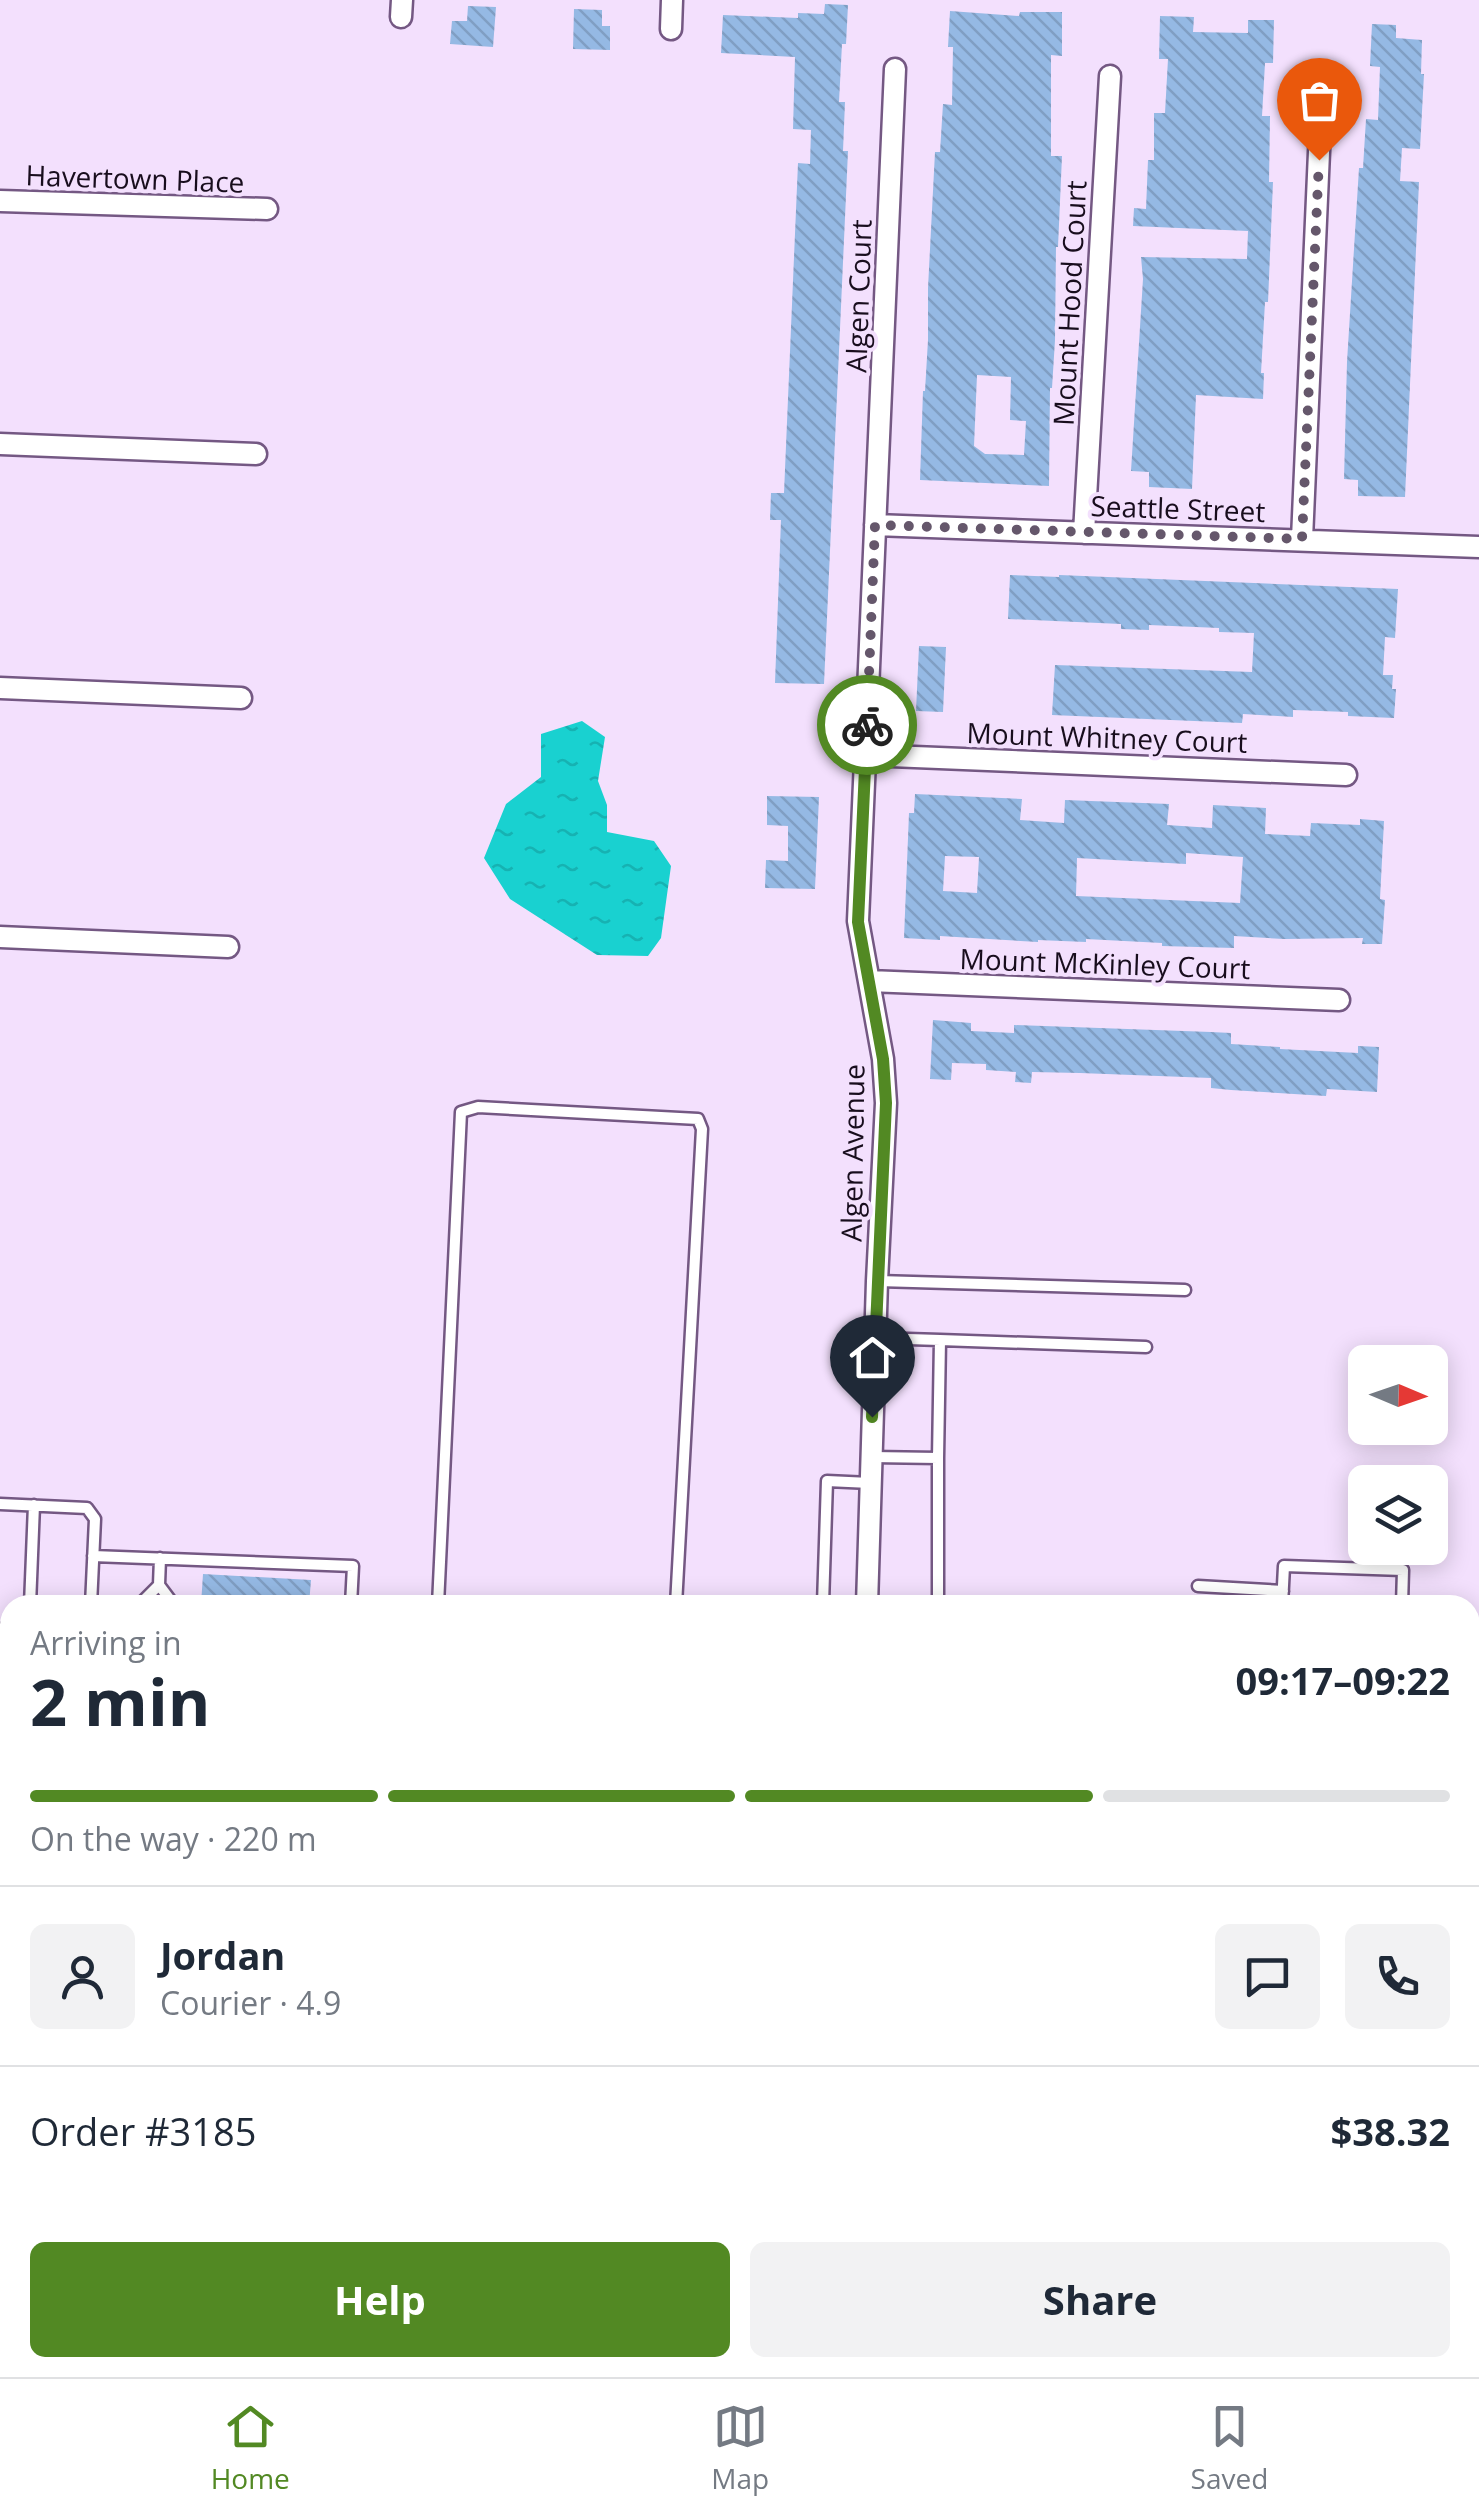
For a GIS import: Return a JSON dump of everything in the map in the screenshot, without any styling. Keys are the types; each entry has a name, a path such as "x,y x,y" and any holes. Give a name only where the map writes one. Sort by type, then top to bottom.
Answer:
{"street":[{"path":"671,29 672,0"},
{"name":"Algen Court","path":"875,525 895,69"},
{"name":"Mount Hood Court","path":"1084,533 1110,76"},
{"path":"1302,539 1322,84"},
{"name":"Havertown Place","path":"0,201 268,209"},
{"path":"0,444 256,454"},
{"name":"Seattle Street","path":"875,525 1479,547"},
{"name":"Algen Avenue","path":"867,1595 876,1281 886,1103 883,1059 858,922 875,525"},
{"path":"0,688 241,698"},
{"name":"Mount Whitney Court","path":"866,755 1346,774"},
{"path":"0,937 228,946"},
{"name":"Mount McKinley Court","path":"869,981 1339,1000"}],"lane":[{"path":"438,1595 460,1112 478,1107 698,1118 702,1129 677,1595"},
{"path":"876,1281 1185,1290"},
{"path":"874,1338 1146,1347"},
{"path":"938,1595 940,1340"},
{"path":"870,1456 938,1458"},
{"path":"823,1595 827,1481 870,1482"},
{"path":"0,1504 87,1508 95,1519 91,1595"},
{"path":"30,1595 34,1505"},
{"path":"93,1556 354,1566 352,1595"},
{"path":"160,1558 159,1584 167,1595"},
{"path":"1283,1595 1284,1566 1404,1570 1403,1595"},
{"path":"149,1595 159,1584"},
{"path":"1198,1586 1283,1591"}],"water":[{"path":"582,721 605,737 598,781 607,805 607,832 654,841 671,866 661,938 648,956 597,955 510,899 484,858 506,804 541,777 541,734"}],"building":[{"path":"825,4 848,5 839,102 845,102 843,151 848,151 824,684 775,683 781,520 770,520 771,493 784,493 798,163 810,164 811,130 793,129 795,57 721,53 723,15 798,18 798,13 824,14"},
{"path":"468,6 496,7 493,47 450,44 452,21 467,21"},
{"path":"574,9 602,10 602,26 610,26 610,50 573,49"},
{"path":"950,11 1019,16 1020,12 1062,12 1062,56 1051,55 1051,156 1062,156 1049,486 920,480 935,152 940,152 943,104 952,105 953,47 948,47","holes":["977,375 1011,377 1010,420 1026,421 1024,455 985,454 974,446"]},
{"path":"1160,16 1194,17 1193,32 1248,33 1248,20 1274,20 1273,63 1265,63 1262,116 1270,116 1269,182 1273,182 1261,373 1263,399 1196,395 1192,489 1149,487 1149,472 1131,471 1143,279 1141,257 1247,259 1248,231 1133,226 1134,208 1146,209 1148,160 1154,160 1154,113 1165,113 1168,59 1159,59"},
{"path":"1372,24 1396,25 1396,38 1422,40 1420,149 1402,148 1400,181 1419,182 1405,497 1358,496 1358,480 1344,479 1359,168 1363,168 1366,119 1378,120 1380,67 1370,66"},
{"path":"1010,575 1398,589 1395,638 1385,637 1383,675 1393,675 1394,718 1293,710 1293,717 1243,714 1242,723 1052,715 1055,665 1252,672 1254,633 1149,625 1149,630 1121,629 1121,624 1008,619"},
{"path":"919,646 946,647 943,712 916,711"},
{"path":"915,794 1022,799 1020,820 1064,823 1065,800 1169,804 1167,825 1212,828 1213,805 1266,808 1265,834 1310,836 1311,823 1360,825 1360,819 1384,821 1382,944 1362,944 1363,938 1234,936 1234,948 1086,939 1038,942 940,936 940,940 904,938 909,813 914,813","holes":["1186,853 1243,857 1240,903 1076,896 1077,858 1186,864","945,856 979,857 977,893 943,891"]},
{"path":"767,796 819,797 815,889 765,888 766,860 788,861 788,826 767,825"},
{"path":"933,1020 971,1023 971,1031 1014,1033 1014,1025 1211,1032 1231,1033 1231,1044 1280,1049 1358,1053 1358,1046 1379,1047 1377,1092 1327,1089 1326,1096 1231,1090 1211,1088 1211,1078 1080,1073 1032,1072 1031,1083 1015,1082 1016,1072 986,1070 986,1064 952,1063 951,1080 930,1079"},
{"path":"203,1574 311,1580 310,1595 202,1595"}],"way so far":[{"path":"867,725 875,525 1302,539 1319,160"}],"route":[{"path":"867,725 858,922 883,1059 886,1103 872,1417"}]}
